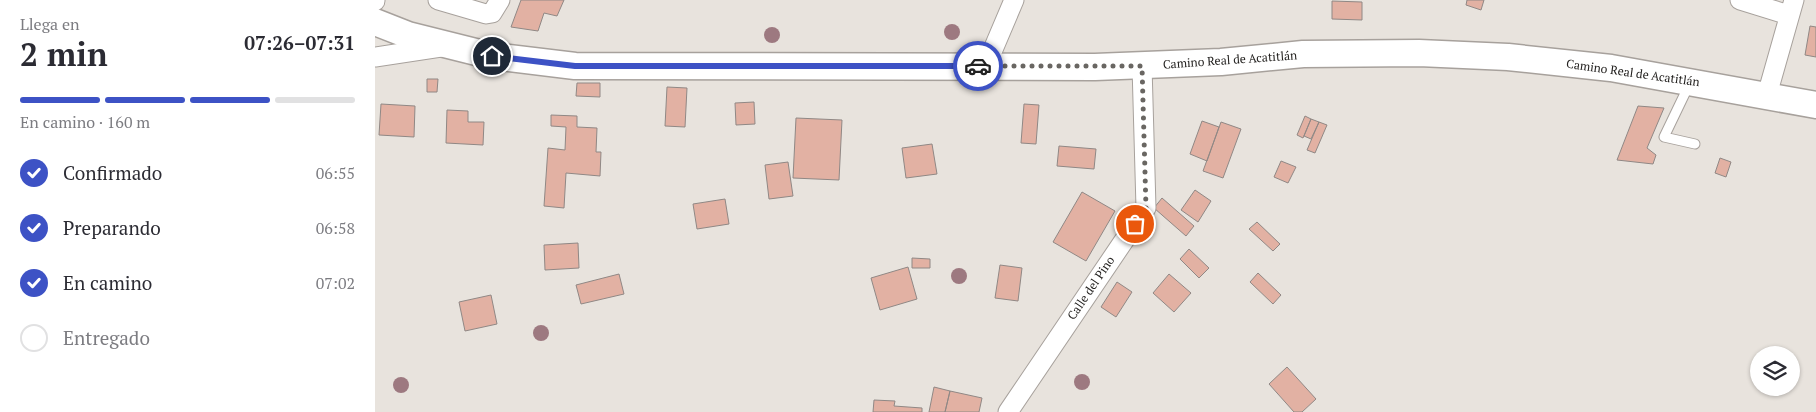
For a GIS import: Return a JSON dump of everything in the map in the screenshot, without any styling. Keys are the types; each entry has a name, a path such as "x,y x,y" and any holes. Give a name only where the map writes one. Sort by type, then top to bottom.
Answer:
{"main road":[{"name":"Camino Real de Acatitlán","path":"375,22 447,46 492,56 575,66 1142,66 1303,54 1419,53 1536,60 1611,68 1816,105"}],"street":[{"path":"438,0 486,14 492,13 500,0"},
{"path":"987,66 1014,0"},
{"path":"1741,0 1791,8 1767,95"},
{"path":"375,57 447,46"},
{"name":"Calle del Pino","path":"1008,412 1146,208 1142,66"}],"lane":[{"path":"1691,81 1664,137 1695,144"}],"building":[{"path":"521,0 564,0 557,16 544,13 538,31 511,27"},
{"path":"1467,0 1484,0 1481,10 1466,5"},
{"path":"1332,1 1362,2 1362,20 1332,19"},
{"path":"1810,26 1816,27 1816,57 1805,55"},
{"path":"427,79 438,79 437,92 427,92"},
{"path":"577,83 600,83 600,97 576,96"},
{"path":"667,87 687,88 685,127 665,126"},
{"path":"754,102 755,124 736,125 735,103"},
{"path":"381,104 415,106 414,137 379,135"},
{"path":"1024,104 1039,105 1036,144 1021,143"},
{"path":"1638,106 1664,108 1647,148 1656,155 1653,164 1617,160"},
{"path":"447,110 468,111 468,122 484,122 483,145 446,143"},
{"path":"551,115 577,116 577,127 597,128 596,152 601,152 600,176 566,173 564,208 544,206 548,148 565,150 566,127 551,126"},
{"path":"1305,116 1311,119 1303,138 1297,135"},
{"path":"796,118 842,120 839,180 793,178"},
{"path":"1311,119 1319,122 1311,139 1304,136"},
{"path":"1202,121 1219,127 1207,161 1190,154"},
{"path":"1221,122 1241,129 1223,178 1203,171"},
{"path":"1319,122 1327,125 1315,153 1307,150"},
{"path":"932,144 937,174 906,178 902,148"},
{"path":"1059,146 1096,149 1094,169 1057,166"},
{"path":"1720,158 1731,162 1726,177 1715,173"},
{"path":"1281,161 1296,167 1288,183 1274,177"},
{"path":"788,162 793,196 769,199 765,165"},
{"path":"1195,190 1211,201 1198,222 1181,210"},
{"path":"1082,192 1115,211 1086,261 1053,242"},
{"path":"1162,198 1194,226 1186,236 1154,208"},
{"path":"725,199 729,224 697,229 693,204"},
{"path":"1257,222 1280,244 1273,251 1249,229"},
{"path":"578,243 579,268 545,270 544,245"},
{"path":"1189,249 1209,268 1199,278 1180,259"},
{"path":"912,258 930,259 930,268 912,268"},
{"path":"1000,265 1022,268 1018,301 995,298"},
{"path":"908,267 917,299 880,310 871,278"},
{"path":"1258,273 1281,295 1273,304 1250,282"},
{"path":"619,274 624,294 581,304 576,285"},
{"path":"1169,274 1191,293 1174,312 1153,293"},
{"path":"1117,282 1132,292 1116,317 1101,307"},
{"path":"491,295 497,324 465,331 459,302"},
{"path":"1287,367 1316,399 1302,412 1294,412 1269,384"},
{"path":"934,387 950,391 945,412 929,412"},
{"path":"950,391 982,398 979,412 945,412"},
{"path":"874,400 895,401 894,406 922,408 922,412 873,412"}],"way so far":[{"path":"978,66 1142,66 1146,208 1135,224"}],"route":[{"path":"492,56 575,66 978,66"}]}
